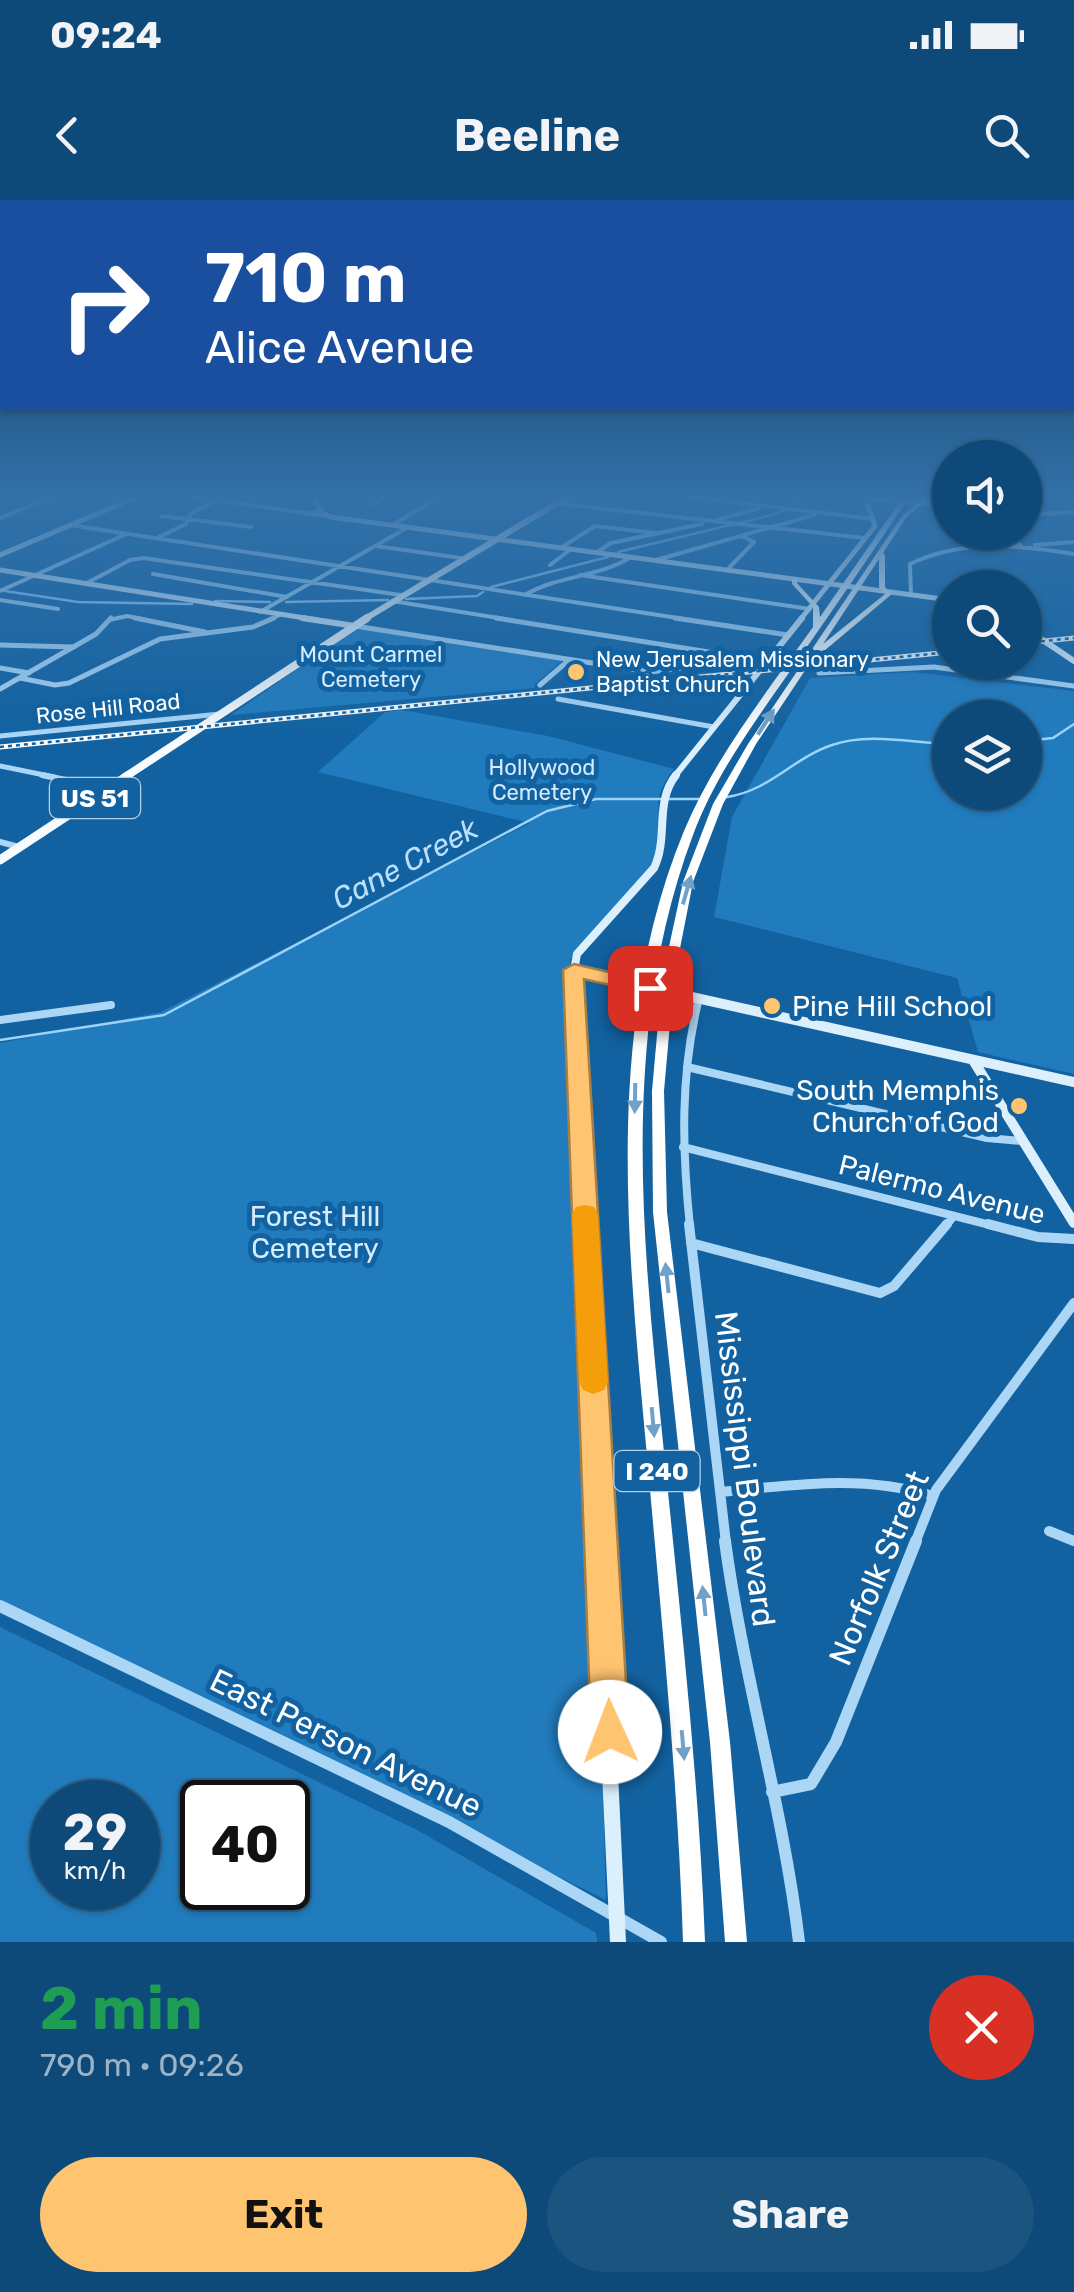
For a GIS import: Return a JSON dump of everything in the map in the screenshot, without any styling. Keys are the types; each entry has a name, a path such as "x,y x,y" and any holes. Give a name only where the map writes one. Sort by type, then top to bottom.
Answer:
{"highway":[{"name":"I 240","path":"694,1942 686,1785 637,1238 636,1076 644,1000 667,894 702,804 852,575"},
{"name":"I 240","path":"736,1942 722,1758 660,1212 658,1091 665,1006 685,894 718,804 865,575"},
{"path":"811,656 888,594 882,587 882,575"},
{"path":"795,579 816,607 817,626"}],"main road":[{"name":"US 51","path":"0,860 432,575"}],"street":[{"path":"30,575 634,671 671,672 713,664 725,654"},
{"path":"86,584 103,575"},
{"path":"161,575 287,597"},
{"path":"265,575 401,595"},
{"path":"260,612 325,575"},
{"path":"393,575 788,635"},
{"path":"525,595 579,575"},
{"path":"582,575 812,606"},
{"path":"767,575 932,597"},
{"path":"618,1942 574,970 577,954 654,868 662,852 663,799 714,726 838,575"},
{"path":"910,575 911,594"},
{"path":"0,590 34,576"},
{"path":"0,600 58,609"},
{"path":"392,601 766,661"},
{"path":"20,678 56,685 69,683 160,639 253,627 280,615"},
{"path":"0,689 96,634 112,617 127,616 205,632"},
{"path":"1042,639 1074,661"},
{"path":"0,644 74,647"},
{"path":"540,685 569,660"},
{"path":"819,673 934,667 1074,686"},
{"path":"0,668 29,673"},
{"path":"558,699 714,726"},
{"name":"Rose Hill Road","path":"0,736 217,716"},
{"path":"0,766 108,789"},
{"path":"0,842 19,847"},
{"path":"574,970 1074,1082"},
{"name":"Mississippi Boulevard","path":"699,998 689,1029 683,1147 691,1244 740,1634 794,1896 799,1942"},
{"path":"0,1020 111,1004"},
{"path":"973,1060 1074,1223"},
{"path":"687,1067 986,1138 1022,1141"},
{"name":"Palermo Avenue","path":"683,1147 1051,1240 1074,1238"},
{"path":"691,1244 862,1292 880,1293 894,1286 954,1216"},
{"name":"Norfolk Street","path":"772,1792 811,1784 836,1742 933,1496 1074,1303"},
{"path":"721,1492 862,1481 892,1482 933,1496"},
{"path":"1048,1531 1074,1541"},
{"name":"East Person Avenue","path":"0,1606 449,1822 662,1942"}],"green space":[{"name":"Mount Carmel Cemetery","path":"357,628 563,660 535,688 231,715"},
{"path":"913,672 932,674 932,680 981,680 1074,691 1074,1074 978,1052 957,978 714,917 732,817 810,678"},
{"name":"Forest Hill Cemetery","path":"402,710 548,736 674,769 659,801 661,837 655,861 570,960 606,1900 0,1600 0,1043 161,1012 530,823 318,772 385,712"},
{"path":"0,1627 417,1830 596,1933 597,1942 0,1942"}],"waterway":[{"path":"491,587 537,575"},
{"path":"5,591 78,602 192,604"},
{"path":"406,599 477,596 483,592"},
{"path":"286,602 388,600"},
{"path":"215,601 270,602"},
{"name":"Cane Creek","path":"1042,739 1053,738 1074,724"},
{"name":"Cane Creek","path":"727,797 756,788 818,751 846,741 932,743"},
{"name":"Cane Creek","path":"0,1040 164,1015 547,811 596,799 699,799"}],"railway":[{"path":"1042,641 1074,638"},
{"path":"0,747 932,654"}],"slow traffic":[{"path":"585,1214 593,1382"}],"place":[{"name":"New Jerusalem Missionary Baptist Church","path":"576,672"},
{"name":"Pine Hill School","path":"772,1006"},
{"name":"South Memphis Church of God","path":"1019,1106"}],"route":[{"path":"610,1732 574,970 650,988"}],"park label":[{"name":"Hollywood Cemetery","path":"542,780"}]}
